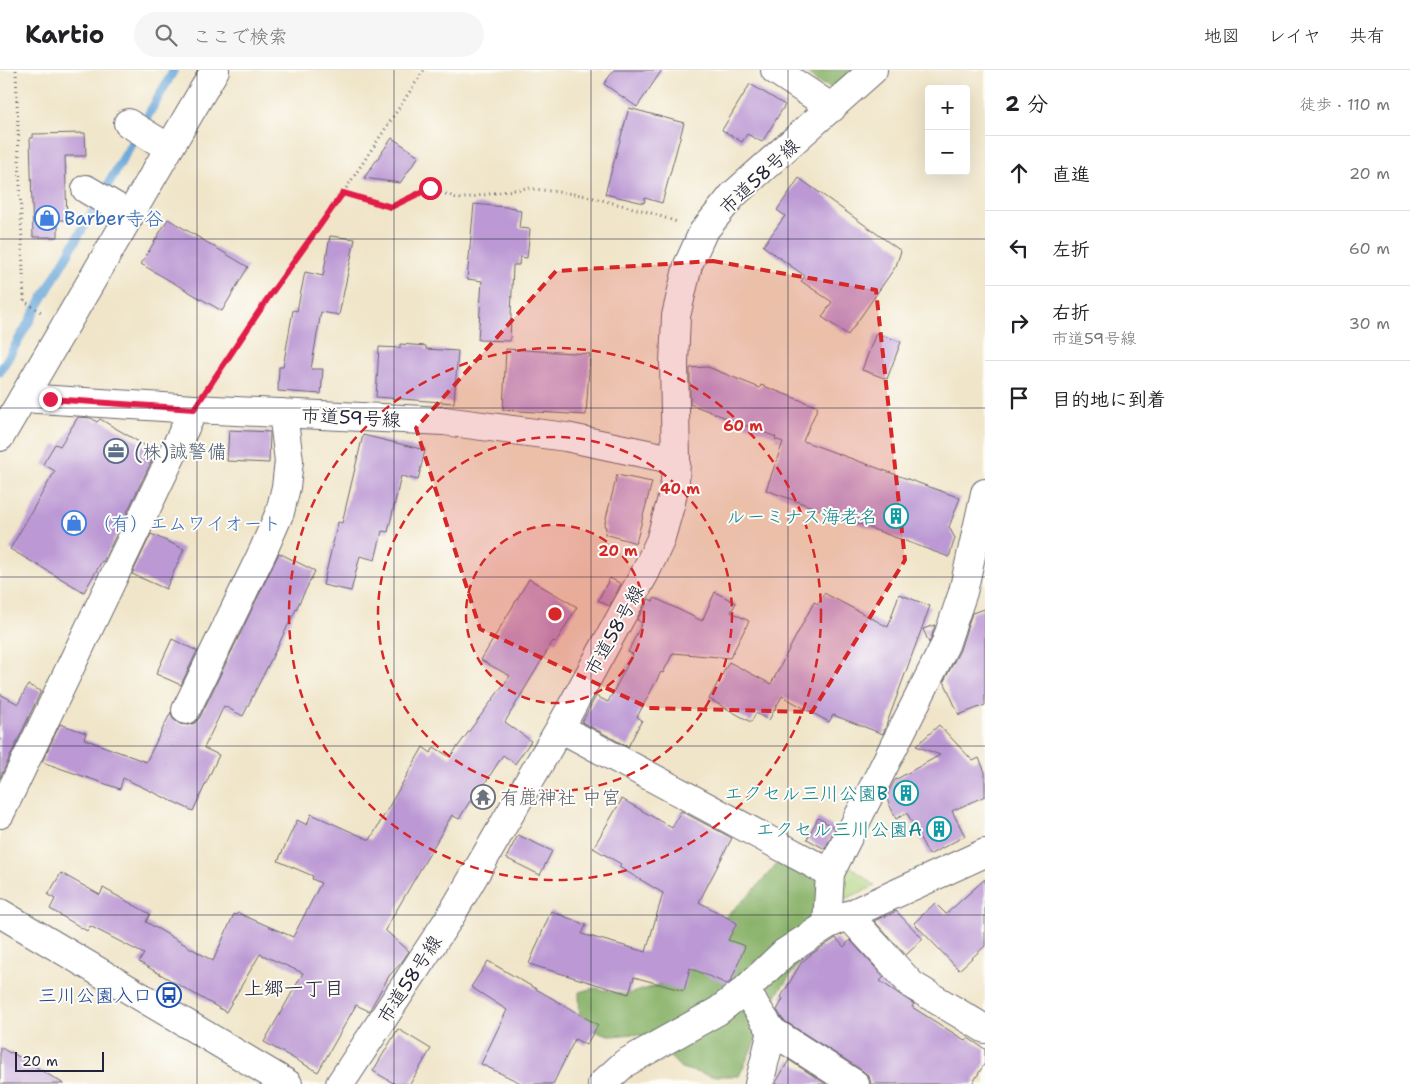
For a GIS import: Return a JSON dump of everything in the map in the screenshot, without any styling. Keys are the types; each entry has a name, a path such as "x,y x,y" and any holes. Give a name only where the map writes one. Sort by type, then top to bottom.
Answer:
{"street":[{"path":"0,437 23,398 105,200 148,135 215,70"},
{"path":"775,70 832,108"},
{"name":"市道58号線","path":"340,1084 450,916 560,728 645,574 656,549 671,502 675,482 674,363 676,316 688,265 703,232 733,195 873,70"},
{"name":"市道59号線","path":"23,398 194,409 444,421 566,437 676,460"},
{"path":"0,814 194,409"},
{"path":"186,710 280,512 286,487 289,461 283,413"},
{"path":"985,493 963,592 945,644 830,873 838,920 912,985 985,1029"},
{"path":"560,728 830,873"},
{"path":"602,1084 625,1063 718,1011 745,990 784,953 838,920 985,853"},
{"path":"0,913 288,1084"},
{"path":"745,990 772,1031 855,1084"},
{"path":"759,1084 772,1031"}],"path":[{"path":"16,70 24,301 43,313"},
{"path":"194,409 268,298 343,193 424,70"},
{"path":"343,193 391,207 430,188 459,199 526,188 582,195 645,211 703,232"}],"highlighted area":[{"path":"713,261 876,290 905,560 812,712 649,708 480,629 416,428 556,271"}],"green space":[{"path":"806,70 867,70 833,88 816,82"},
{"path":"790,845 821,858 823,937 803,958 777,994 739,1076 711,1076 681,1068 650,1037 632,1034 613,1036 580,1027 579,992 595,988 625,995 679,979 707,958 724,918 750,894 776,865"},
{"path":"845,862 875,886 844,899 837,899"}],"building":[{"path":"614,70 662,70 637,107 604,84"},
{"path":"750,84 785,105 762,142 747,134 742,142 722,130"},
{"path":"629,108 684,123 662,203 645,198 644,203 605,194"},
{"path":"85,133 86,156 65,156 67,220 58,220 58,237 33,237 30,138 33,138 33,134"},
{"path":"392,138 419,156 400,183 364,178"},
{"path":"799,178 901,251 896,266 848,335 822,317 832,302 801,281 805,276 763,246 785,216 777,210"},
{"path":"474,204 516,208 516,210 521,211 519,228 530,229 527,258 520,257 519,265 513,265 510,341 478,340 482,281 467,279"},
{"path":"168,219 248,267 222,311 141,264"},
{"path":"330,236 355,239 339,315 321,312 311,369 323,369 321,394 278,391 279,367 283,367 293,310 297,311 305,272 323,276"},
{"path":"876,333 901,342 887,379 862,370"},
{"path":"400,344 426,346 426,349 458,351 454,403 376,397 379,347 400,348"},
{"path":"506,349 590,354 586,415 503,410"},
{"name":"ルーミナス海老名","path":"708,367 760,388 761,385 818,407 803,441 960,498 949,527 955,538 949,557 766,490 783,442 775,439 776,437 690,404 690,368"},
{"path":"78,417 91,418 97,422 100,419 156,452 103,562 84,592 10,549 55,471 43,464 55,444 60,446"},
{"path":"229,430 270,432 269,463 227,461"},
{"path":"363,435 425,450 418,480 401,476 388,532 382,531 375,560 360,556 351,591 323,585 338,522 342,523"},
{"path":"617,475 652,482 636,543 605,534 606,527 604,526"},
{"path":"151,534 184,549 166,589 132,574"},
{"path":"279,553 315,571 243,716 224,706 204,748 219,755 193,811 123,778 120,789 42,762 60,724 86,733 84,739 146,762 171,712 173,719 180,724 188,725 195,723 200,717"},
{"path":"610,578 621,584 609,606 598,600"},
{"path":"529,579 577,607 556,642 553,641 505,722 531,741 515,764 503,755 473,802 470,801 459,819 452,815 385,930 409,951 389,976 369,1011 356,1005 318,1072 264,1042 303,973 260,954 226,1012 139,962 144,954 90,926 87,931 50,909 55,899 48,895 61,873 100,895 103,888 150,914 146,922 213,961 234,914 238,913 293,937 321,883 312,879 313,876 278,861 297,820 307,825 311,814 370,840 423,747 431,753 434,747 450,757 510,676 481,660"},
{"path":"715,592 736,603 731,612 749,621 730,658 673,653 637,717 642,720 628,747 582,722 596,696 608,702 633,654 628,652 642,623 637,620 649,599 653,601 655,598 702,621"},
{"path":"824,593 888,627 899,594 930,606 883,734 833,715 829,722 782,696 769,720 756,713 751,722 709,699 729,662 771,684 814,602 818,604"},
{"path":"985,609 985,705 959,715 944,681 960,650 972,613"},
{"path":"935,625 931,639 929,643 923,629"},
{"path":"172,639 197,651 181,685 156,674"},
{"path":"28,685 41,691 0,778 0,694 18,704"},
{"path":"939,725 973,761 979,758 985,772 985,796 952,811 965,836 929,855 907,813 896,819 886,797 895,780 940,755 916,746"},
{"path":"622,799 672,828 681,811 732,838 699,902 737,923 728,940 745,946 731,981 727,984 690,968 684,991 634,977 629,994 529,964 551,911 586,925 582,934 646,952 663,893 619,867 621,864 593,848"},
{"path":"818,818 835,828 825,849 807,839"},
{"path":"518,835 552,851 540,875 506,858"},
{"path":"985,879 985,946 959,970 914,923 935,903 946,914"},
{"path":"896,911 923,939 906,955 874,921"},
{"path":"836,938 844,947 850,940 884,977 880,981 914,1004 912,1007 966,1041 968,1038 985,1049 985,1063 972,1084 871,1084 869,1076 863,1071 783,1020 777,1010 783,999 781,997 801,963"},
{"path":"488,961 598,1025 586,1045 575,1039 553,1084 523,1084 481,1064 507,1010 471,987"},
{"path":"398,1029 431,1049 410,1084 395,1084 373,1071"},
{"path":"0,1047 11,1052 64,1084 0,1084"},
{"path":"789,1060 826,1084 775,1084"}],"waterway":[{"path":"0,372 174,70"}],"place":[{"name":"Barber寺谷","path":"47,218"},
{"name":"(株)誠警備","path":"116,451"},
{"name":"ルーミナス海老名","path":"896,516"},
{"name":"（有）エムワイオート","path":"74,523"},
{"name":"エクセル三川公園B","path":"906,793"},
{"name":"有鹿神社 中宮","path":"483,797"},
{"name":"エクセル三川公園A","path":"939,829"},
{"name":"三川公園入口","path":"169,995"}],"district":[{"name":"上郷一丁目","path":"294,988"}],"route":[{"path":"50,399 194,409 268,298 343,193 391,207 430,188"}]}
